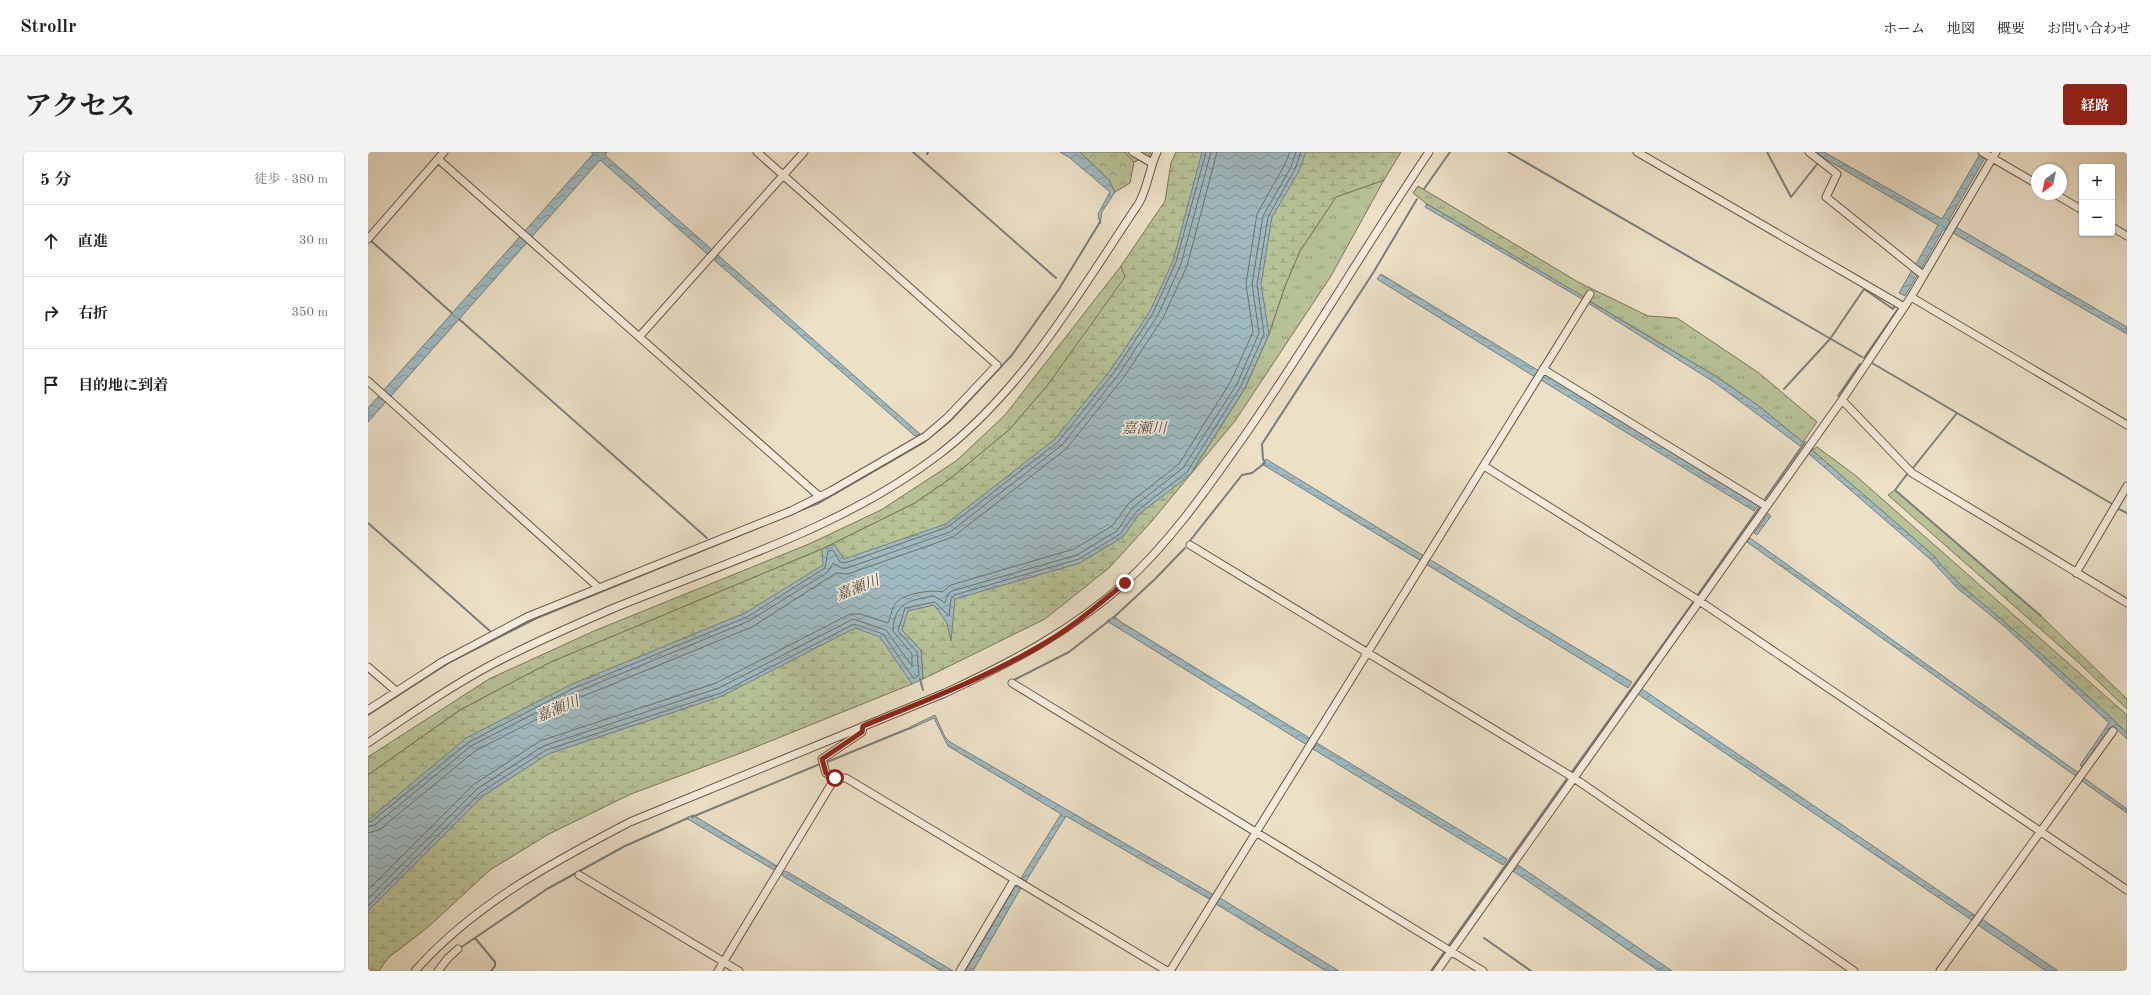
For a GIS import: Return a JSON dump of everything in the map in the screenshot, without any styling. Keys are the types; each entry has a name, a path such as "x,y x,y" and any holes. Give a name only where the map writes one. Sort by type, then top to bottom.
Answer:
{"street":[{"path":"369,238 444,152"},
{"path":"368,710 442,662 527,617 791,510 819,496 926,436 948,416 997,365 757,152"},
{"path":"639,337 804,152"},
{"path":"1132,152 1152,163"},
{"path":"368,743 434,698 491,665 546,638 614,608 798,535 833,519 901,481 938,455 993,406 1048,339 1139,203 1147,189 1152,163 1157,152"},
{"path":"415,971 445,941 473,917 504,894 562,859 630,822 945,693 1045,643 1094,608 1125,583 1149,559 1199,499 1251,426 1429,152"},
{"path":"1637,152 1904,307"},
{"path":"1810,152 1837,174 1826,197 1923,275"},
{"path":"1982,152 1994,155 2031,180"},
{"path":"1437,971 1698,600 1842,400 1912,297 1923,275 1994,155"},
{"path":"438,159 819,496"},
{"path":"2065,200 2079,208"},
{"path":"2115,229 2127,236"},
{"path":"1170,971 1258,832 1590,294"},
{"path":"1912,297 2127,425"},
{"path":"1543,369 1766,506"},
{"path":"368,381 598,587"},
{"path":"1842,400 1912,473 2127,603"},
{"path":"1484,466 1698,600 2127,890"},
{"path":"2076,573 2127,486"},
{"path":"1190,545 1574,778 1854,971"},
{"path":"368,666 396,691"},
{"path":"1012,683 1258,832 1482,971"},
{"path":"863,726 862,732 822,759 826,773 835,778 846,778 1167,971"},
{"path":"1940,971 2113,731"},
{"path":"718,971 835,778"},
{"path":"580,875 738,971"},
{"path":"960,971 1014,880"},
{"path":"438,971 448,958 458,949"}],"green space":[{"path":"1080,152 1124,152 1134,162 1130,183 1115,192 1109,180"},
{"path":"1124,152 1151,152 1149,156 1134,162"},
{"path":"1176,152 1216,152 1134,445 830,574 368,831 368,775 460,710 551,662 822,549 915,503 951,478 1009,430 1047,386 1125,277 1121,266 1165,201 1171,163"},
{"path":"1273,152 1401,152 1384,180 1336,197 1300,251 1285,286 1269,334 1245,388 1190,475 1152,521 1109,568 1045,619 923,679 921,650 902,630 899,607 949,593"},
{"path":"1384,180 1331,276 1235,421 1190,475 1245,388 1269,334 1285,286 1300,251 1336,197"},
{"path":"1418,186 1578,282 1648,316 1677,318 1759,373 1817,422 1803,442 1756,404 1717,377 1427,204 1413,193"},
{"path":"1121,266 1126,277 1047,386 1009,430 951,478 915,503 822,549 551,662 460,710 368,775 368,757 489,679 594,631 809,544 881,510 956,461 1005,415"},
{"path":"1817,447 1855,475 2127,715 2127,733 2098,705 1950,575 1933,555 1812,450"},
{"path":"1895,490 2041,616 2127,699 2127,709 2079,663 1888,495"},
{"path":"862,618 880,630 908,670 912,684 741,753 631,794 549,834 490,870 427,928 388,958 379,971 368,971 368,901 479,790 553,746"}],"water":[{"path":"591,152 607,152 605,155 920,434 915,436 600,160 368,422 368,408 593,154"},
{"path":"1060,152 1080,152 1109,180 1115,192 1102,212 1100,224 1098,214 1110,192 1070,158"},
{"name":"嘉瀬川","path":"1202,152 1306,152 1299,171 1272,217 1261,284 1269,334 1245,388 1190,475 1139,514 1123,537 1080,563 955,599 951,641 947,623 934,605 908,611 902,630 921,650 923,679 912,684 880,637 855,628 722,696 548,754 483,796 368,911 368,820 466,738 570,685 745,613 823,565 822,549 834,544 844,559 946,524 1055,439 1112,368 1150,311 1173,261"},
{"path":"1817,152 1824,152 1942,219 1980,154 1985,158 1949,220 1951,224 1947,230 1943,230 1921,269 1916,264 1938,225 1822,157"},
{"path":"1427,204 1584,297 1582,299 1425,207"},
{"path":"1956,227 2127,327 2127,334 1953,233"},
{"path":"1912,270 1918,274 1905,296 1899,293"},
{"path":"1381,274 1539,371 1535,377 1377,279"},
{"path":"1589,301 1717,377 1756,404 1803,442 1800,446 1714,382 1588,303"},
{"path":"1545,374 1758,505 1754,511 1541,380"},
{"path":"1812,450 1933,555 1950,575 2083,692 2127,733 2127,739 2113,726 2083,768 2080,765 2109,723 2004,626 1957,588 1930,559 1809,454"},
{"path":"1266,459 1424,556 1421,561 1262,464"},
{"path":"1766,512 1771,516 1757,535 1754,533 1765,518 1763,516"},
{"path":"1750,538 2080,774 2077,777 1747,542"},
{"path":"1429,559 1632,682 1628,688 1426,564"},
{"path":"1114,616 1121,622 1311,739 1307,745 1107,621"},
{"path":"1642,689 1976,916 1973,921 1638,694"},
{"path":"935,715 945,737 950,742 1214,895 1211,900 1066,816 1026,881 1021,878 1061,814 948,746 934,718 910,729 910,727"},
{"path":"1317,743 1507,859 1503,865 1313,749"},
{"path":"2084,778 2127,809 2127,813 2082,781"},
{"path":"693,815 777,866 778,869 774,870 686,818"},
{"path":"1518,865 1672,971 1659,971 1513,871"},
{"path":"786,871 953,971 941,971 783,876 782,872"},
{"path":"1016,885 1021,888 973,971 965,971"},
{"path":"1220,898 1339,971 1326,971 1216,904"},
{"path":"1982,919 2058,971 2046,971 1978,925"}],"waterway":[{"path":"913,152 1056,278"},
{"path":"1424,189 1450,152"},
{"path":"1508,152 1862,357"},
{"path":"1767,152 1791,197 1818,163"},
{"path":"1189,542 1242,475 1252,473 1265,463 1263,459 1262,444 1373,273 1417,199"},
{"path":"794,513 819,503 923,443 950,421 1012,355 1059,289 1100,222"},
{"path":"369,239 452,313"},
{"path":"1784,389 1830,339 1864,289 1893,309 1895,306"},
{"path":"1864,358 1898,309"},
{"path":"459,319 707,538"},
{"path":"1872,363 2114,505"},
{"path":"1838,396 1860,364"},
{"path":"1913,468 1957,413"},
{"path":"1765,499 1805,442"},
{"path":"1908,473 1895,490 2041,616"},
{"path":"1697,596 1761,505"},
{"path":"2117,508 2127,513"},
{"path":"368,523 490,631"},
{"path":"368,715 450,662 537,618 740,535"},
{"path":"1113,618 1155,579 1185,548"},
{"path":"1571,773 1694,601"},
{"path":"1014,680 1069,652 1110,620"},
{"path":"920,679 923,690"},
{"path":"827,762 910,728"},
{"path":"692,817 820,764"},
{"path":"1449,945 1568,777"},
{"path":"460,948 547,889 625,846 688,818"},
{"path":"475,938 495,962 495,966 491,971"},
{"path":"1484,938 1531,971"},
{"path":"1431,971 1445,951"}],"route":[{"path":"835,778 826,773 822,759 862,732 863,726 945,693 990,672 1045,643 1073,625 1125,583"}]}
